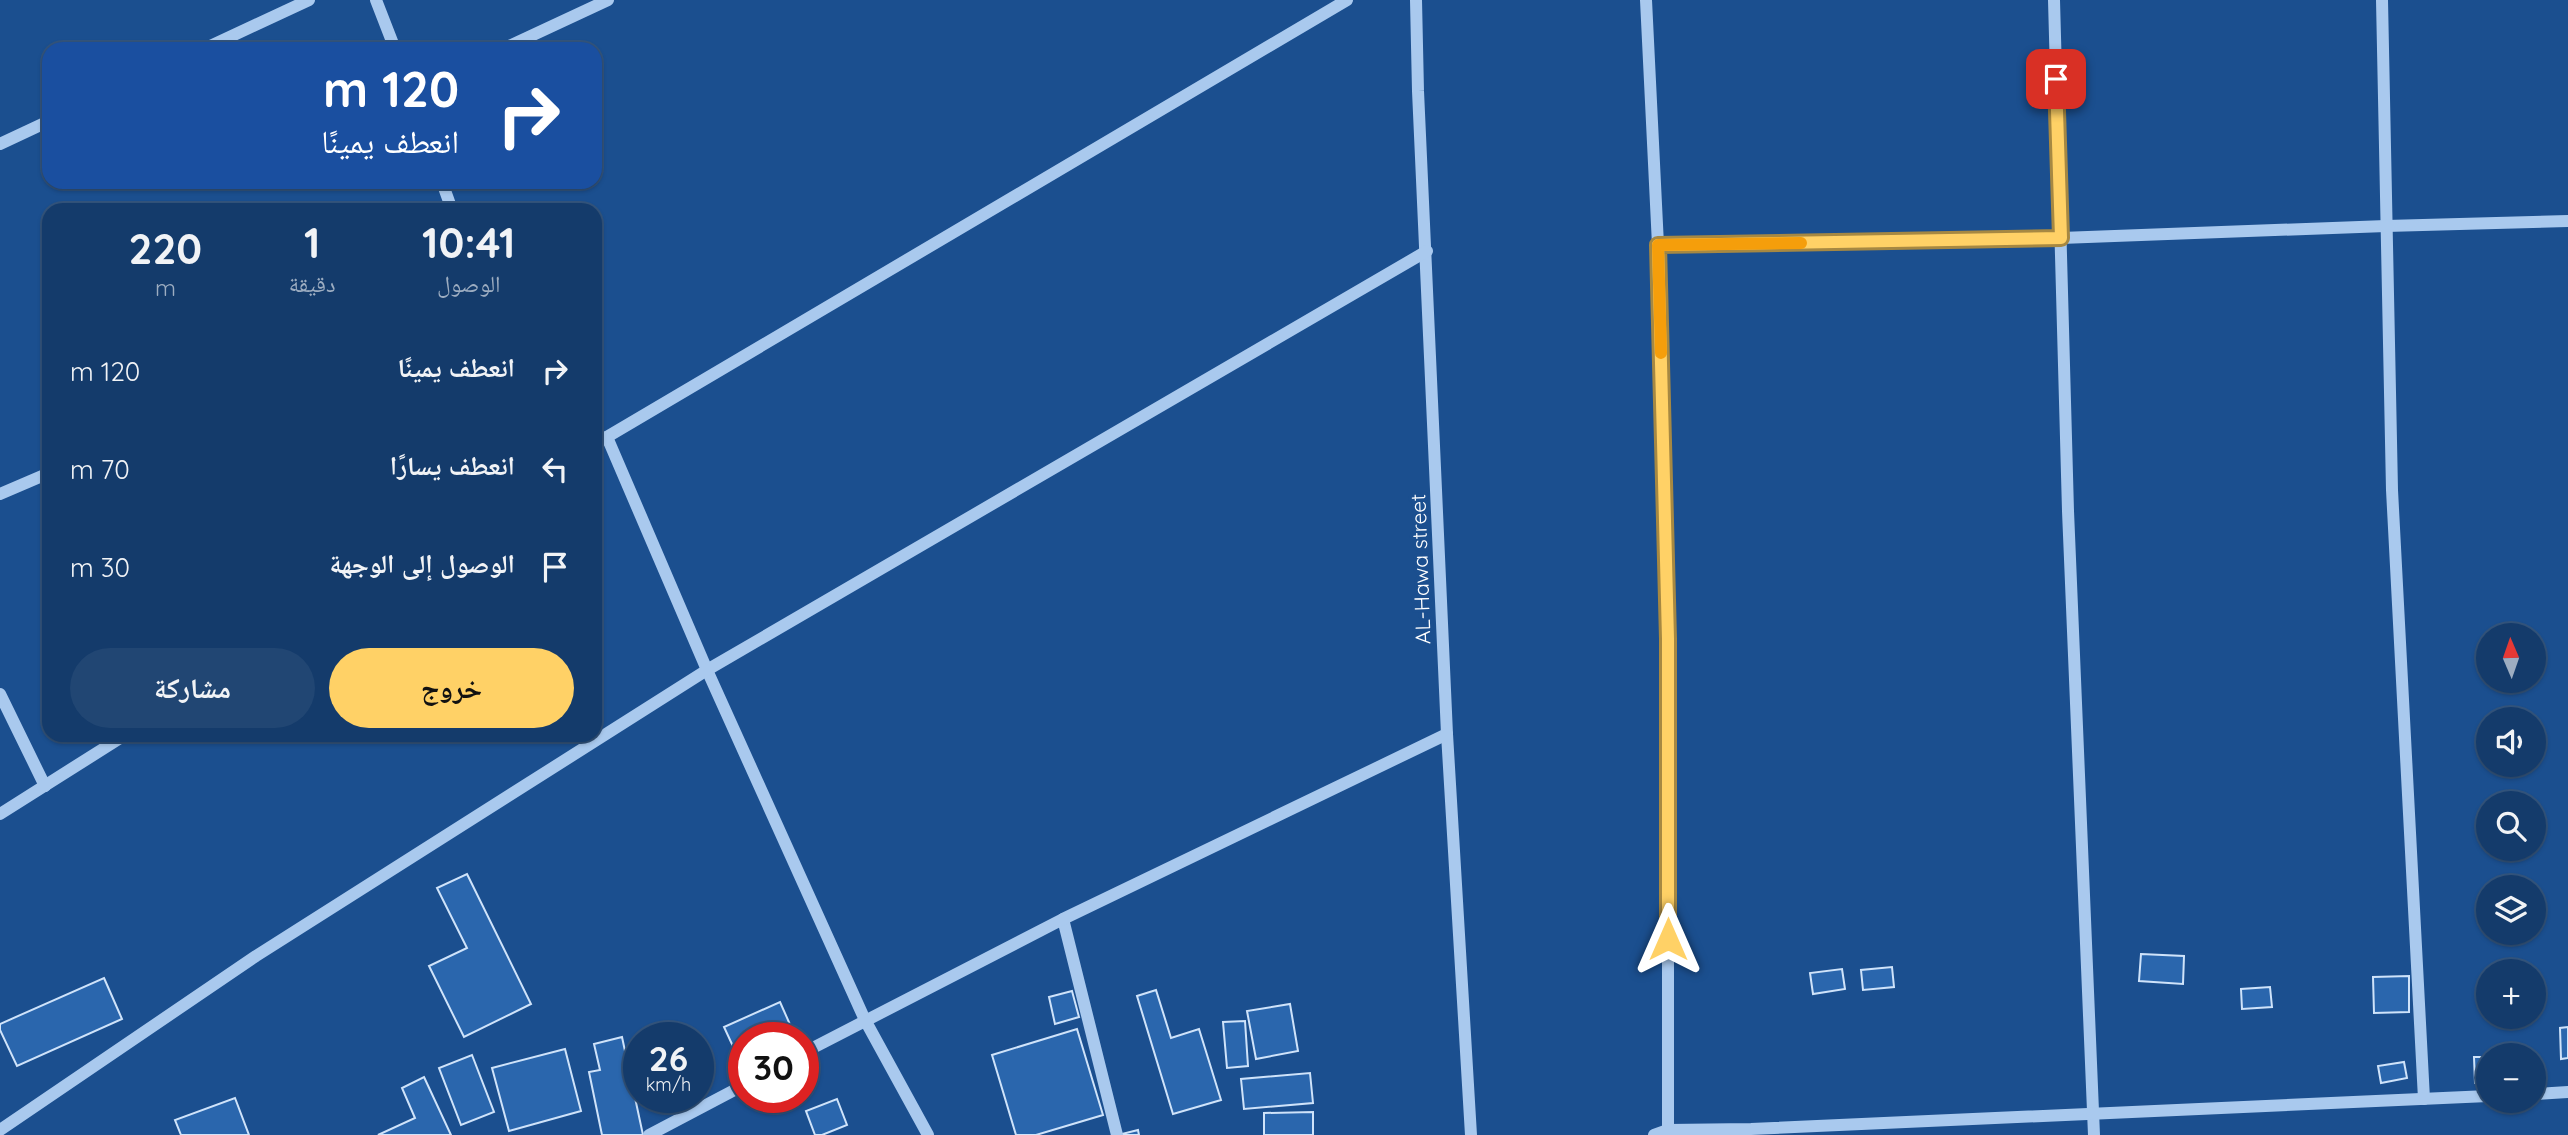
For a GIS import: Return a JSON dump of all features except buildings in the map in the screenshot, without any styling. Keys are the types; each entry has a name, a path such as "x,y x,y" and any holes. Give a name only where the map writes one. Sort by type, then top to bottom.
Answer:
{"street":[{"path":"219,42 309,0"},
{"path":"376,0 392,42"},
{"path":"518,42 608,0"},
{"path":"602,440 1347,0"},
{"name":"AL-Hawa street","path":"1416,0 1447,734 1471,1135"},
{"path":"1646,0 1658,245 1668,639 1668,1130"},
{"path":"2054,0 2068,510 2094,1135"},
{"path":"2382,0 2392,490 2424,1099"},
{"path":"0,144 42,124"},
{"path":"1658,245 2061,238 2568,221"},
{"path":"602,737 707,670 1426,251"},
{"path":"607,437 707,670 865,1020 928,1135"},
{"path":"0,494 42,476"},
{"path":"0,694 45,786"},
{"path":"819,1044 1063,919 1447,734"},
{"path":"0,814 114,742"},
{"path":"0,1130 256,957 594,742"},
{"path":"1063,919 1117,1135"},
{"path":"649,1135 728,1093"},
{"path":"2546,1094 2568,1093"},
{"path":"1654,1135 1668,1130 2476,1097"}],"slow traffic":[{"path":"1661,353 1658,245 1801,243"}],"route":[{"path":"1668,939 1668,639 1658,245 2061,238 2056,79"}]}
